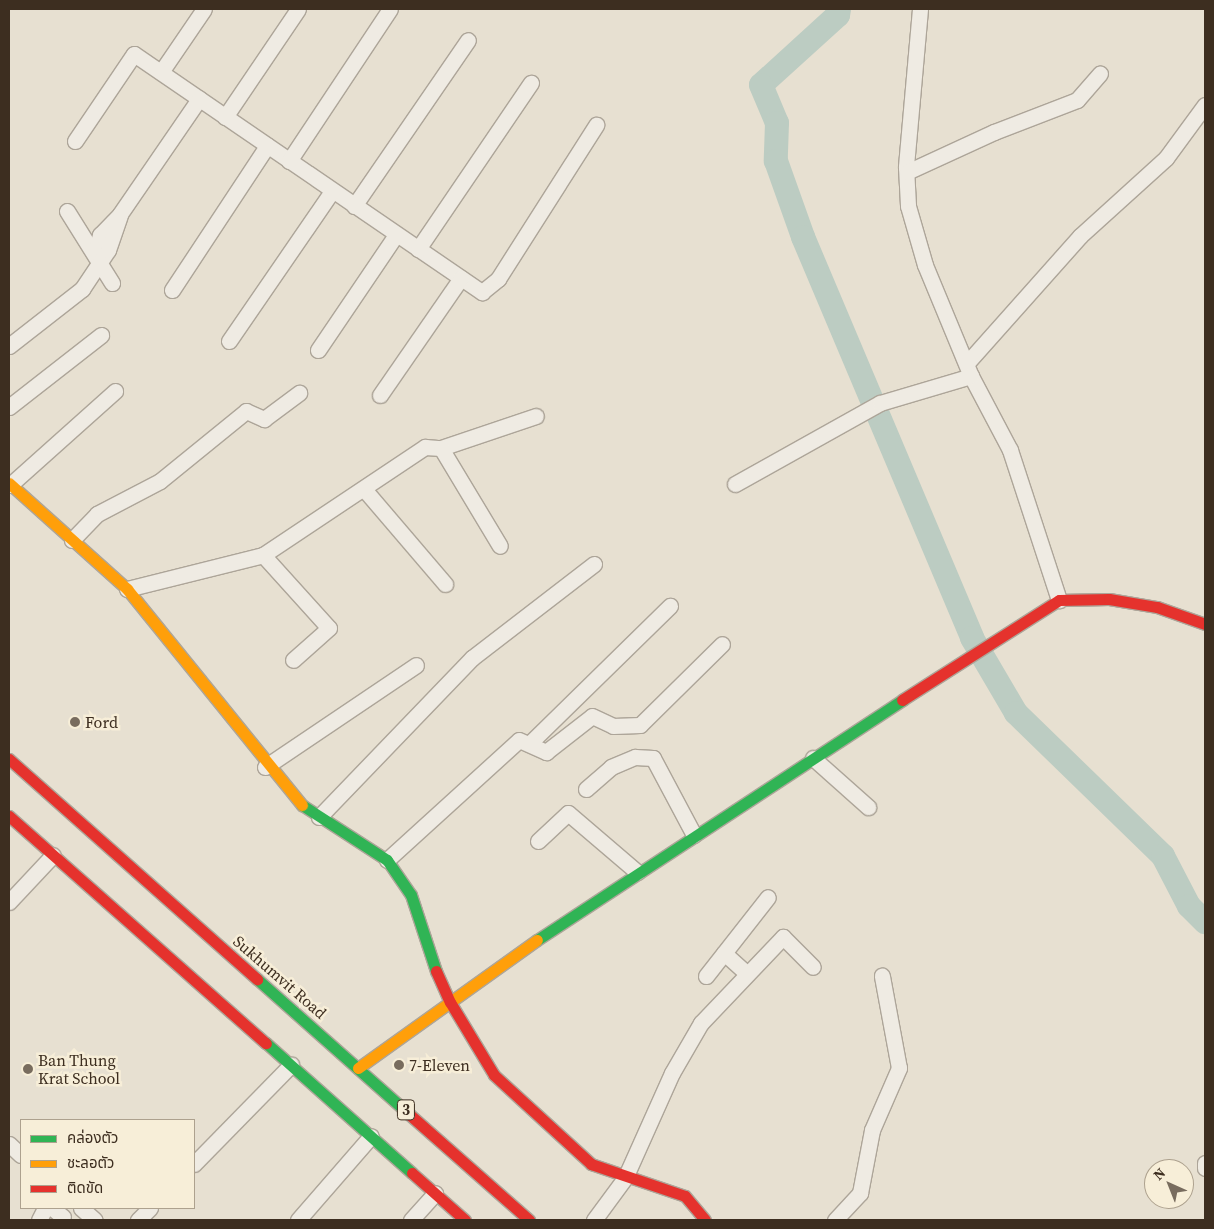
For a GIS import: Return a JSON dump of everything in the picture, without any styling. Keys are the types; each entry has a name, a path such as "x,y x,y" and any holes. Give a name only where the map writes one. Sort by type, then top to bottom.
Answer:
{"main road":[{"path":"10,484 127,589 265,766 294,800 387,860 411,895 427,950 450,1002 494,1075 591,1164 625,1178 686,1196 705,1220"},
{"path":"358,1068 637,872 813,758 994,645 1059,600 1109,599 1157,607 1205,624"},
{"name":"Sukhumvit Road","path":"9,759 529,1220"},
{"path":"9,816 465,1220"}],"street":[{"path":"162,72 204,9"},
{"path":"225,117 298,9"},
{"path":"289,161 390,9"},
{"path":"920,9 907,172 908,206 925,265 969,370 1010,450 1059,600"},
{"path":"354,206 468,40"},
{"path":"75,141 134,54 482,292 498,279 596,124"},
{"path":"907,172 994,132 1077,100 1100,74"},
{"path":"418,249 532,83"},
{"path":"9,346 82,289 99,262 96,250 100,235 120,214 199,99"},
{"path":"735,484 880,403 969,370 1080,236 1166,158 1205,105"},
{"path":"172,290 267,146"},
{"path":"229,341 332,191"},
{"path":"67,211 112,283"},
{"path":"318,350 396,235"},
{"path":"380,395 461,278"},
{"path":"9,407 101,336"},
{"path":"10,484 115,392"},
{"path":"72,540 98,514 160,481 246,411 264,419 299,393"},
{"path":"127,589 262,555 425,447 441,448 536,416"},
{"path":"441,448 500,546"},
{"path":"364,488 445,584"},
{"path":"262,555 329,628 292,660"},
{"path":"318,816 472,658 594,564"},
{"path":"530,743 670,606"},
{"path":"387,860 519,740 530,743 546,752 592,716 612,726 640,725 722,644"},
{"path":"265,766 416,665"},
{"path":"586,789 611,767 635,757 653,758 694,835"},
{"path":"813,758 868,807"},
{"path":"538,841 568,813 637,872"},
{"path":"9,902 53,855"},
{"path":"706,976 768,896"},
{"path":"594,1220 625,1178 684,1050 701,1023 783,937 813,967"},
{"path":"724,953 747,974"},
{"path":"835,1220 860,1193 872,1130 899,1068 882,976"},
{"path":"195,1163 290,1065"},
{"path":"298,1220 371,1136"},
{"path":"9,1144 20,1154"},
{"path":"1205,1163 1205,1168"},
{"path":"412,1220 435,1193"},
{"path":"38,1220 44,1209"},
{"path":"82,1209 95,1220"},
{"path":"138,1220 149,1209"}],"waterway":[{"path":"839,9 838,15 761,85 777,123 776,161 803,237 972,638 1016,713 1163,856 1189,906 1205,922"}],"traffic: fast":[{"path":"537,940 902,700"},
{"path":"302,805 387,860 411,895 436,971"},
{"path":"257,979 410,1115"},
{"path":"266,1043 412,1173"}],"traffic: slow":[{"path":"9,483 127,589 302,805"},
{"path":"358,1068 537,940"}],"traffic: jam":[{"path":"902,700 1059,600 1109,599 1157,607 1205,624"},
{"path":"9,759 257,979"},
{"path":"9,816 266,1043"},
{"path":"436,971 450,1002 494,1075 591,1164 685,1196 705,1220"},
{"path":"410,1115 529,1220"},
{"path":"412,1173 465,1220"}],"place":[{"name":"Ford","path":"75,722"},
{"name":"7-Eleven","path":"399,1065"},
{"name":"Ban Thung Krat School","path":"28,1069"}]}
